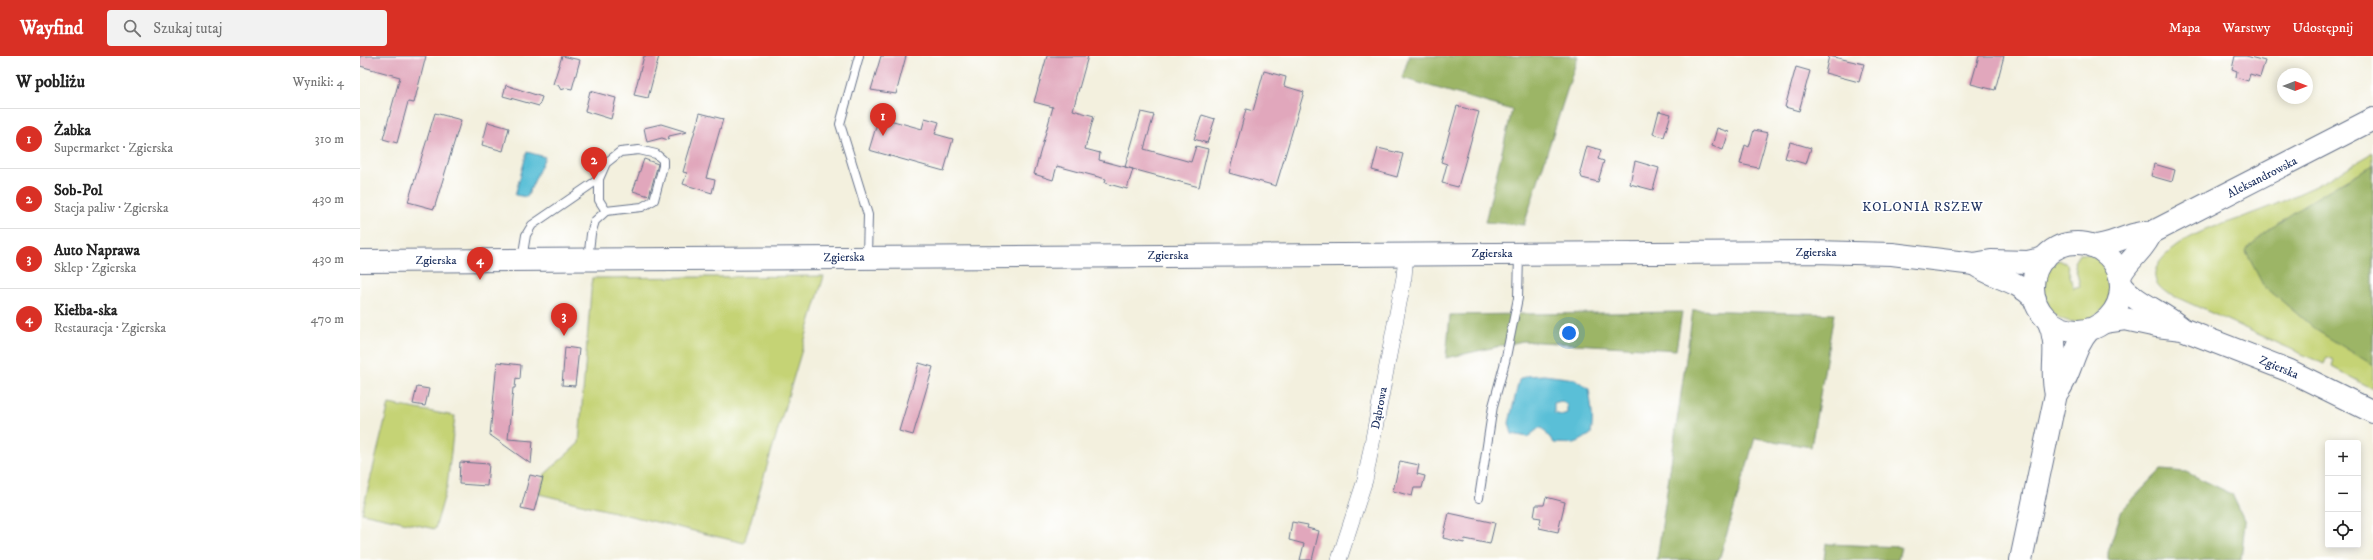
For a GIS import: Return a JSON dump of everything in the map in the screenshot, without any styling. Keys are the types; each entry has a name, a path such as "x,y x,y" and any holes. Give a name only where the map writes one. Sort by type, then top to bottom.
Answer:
{"main road":[{"name":"Aleksandrowska","path":"2092,246 2109,245 2140,232 2151,233 2373,120"},
{"name":"Aleksandrowska","path":"2121,280 2125,264 2146,244 2151,233"},
{"path":"2056,394 2068,376 2080,340 2096,326 2110,317 2119,302 2121,280 2113,261 2103,252 2092,246 2066,245 2051,252 2039,265 2034,281 2035,299 2042,314 2048,320 2067,330 2096,326"},
{"name":"Zgierska","path":"360,261 1519,253 1861,253 1923,257 1974,264 1991,261 2028,262 2045,258"},
{"name":"Zgierska","path":"1974,264 1988,274 2018,284 2035,299"},
{"name":"Zgierska","path":"2121,280 2137,300 2162,313 2182,329 2290,371 2373,412"},
{"name":"Zgierska","path":"2096,326 2125,319 2166,328 2182,329"},
{"path":"2021,560 2056,394 2053,374 2056,338 2048,320"}],"street":[{"name":"Dąbrowa","path":"1339,560 1365,480 1404,277 1406,254"}],"lane":[{"path":"860,56 840,124 868,215 867,257"},
{"path":"588,260 591,234 595,221 606,211 642,207 654,200 663,166 663,160 656,154 639,150 620,152 606,163 599,179 599,200 606,211"},
{"path":"522,259 526,235 532,225 599,179"},
{"path":"1479,498 1492,406 1505,362 1518,298 1519,253"}],"green space":[{"path":"1409,56 1578,56 1524,225 1485,222 1512,110 1402,78"},
{"path":"2373,153 2373,389 2332,367 2334,360 2327,357 2324,364 2167,293 2157,284 2155,274 2158,264 2176,246 2208,229 2238,219 2306,191"},
{"path":"2373,165 2373,365 2316,330 2263,285 2245,250 2291,214"},
{"path":"2079,254 2092,256 2103,265 2111,280 2112,294 2106,306 2095,316 2082,321 2068,321 2055,314 2045,300 2043,295 2043,283 2044,277 2050,267 2059,260 2067,264 2073,288 2080,286 2074,262"},
{"path":"824,276 744,543 539,494 545,474 579,443 592,278"},
{"path":"1693,310 1834,314 1811,447 1755,438 1719,560 1657,560"},
{"path":"1682,312 1676,350 1523,341 1446,358 1450,315"},
{"path":"389,404 455,416 447,487 435,529 362,513"},
{"path":"2161,470 2186,472 2232,494 2245,522 2241,560 2108,560 2108,552 2122,510"},
{"path":"1826,543 1901,547 1898,560 1824,560"}],"water":[{"path":"527,152 545,157 527,197 515,195"},
{"path":"1544,375 1575,379 1589,389 1592,417 1591,434 1577,442 1566,444 1554,443 1542,428 1539,428 1528,437 1512,434 1509,423 1519,380 1526,376","holes":["1561,401 1567,405 1567,413 1561,415 1554,413 1554,403"]}],"building":[{"path":"360,56 426,56 414,103 408,102 397,143 383,139 400,77 360,66"},
{"path":"562,56 580,60 572,89 567,88 561,90 558,85 553,84"},
{"path":"644,56 659,56 648,98 634,95"},
{"path":"881,56 906,56 896,94 871,90"},
{"path":"1047,56 1088,56 1073,110 1094,116 1085,149 1100,153 1099,160 1133,169 1127,189 1105,183 1106,179 1057,166 1053,180 1034,174 1053,107 1034,102"},
{"path":"1829,56 1864,64 1859,82 1825,73"},
{"path":"1979,56 2004,56 1995,90 1971,84"},
{"path":"2235,56 2246,56 2265,61 2260,77 2250,74 2248,81 2236,77 2237,71 2232,69"},
{"path":"1796,67 1810,71 1799,111 1785,107"},
{"path":"1264,71 1286,77 1284,86 1304,92 1276,186 1229,173 1246,109 1253,111"},
{"path":"506,85 542,97 539,106 503,96"},
{"path":"590,91 616,98 611,119 585,111"},
{"path":"1457,106 1479,112 1458,187 1442,183 1447,164 1441,162"},
{"path":"1659,111 1671,114 1664,137 1653,134"},
{"path":"1141,112 1154,115 1144,149 1191,162 1196,146 1208,149 1199,187 1125,167"},
{"path":"435,113 461,120 434,209 408,202"},
{"path":"700,113 723,119 706,178 715,180 712,193 683,184 687,173 683,172"},
{"path":"1202,115 1215,119 1207,143 1194,139"},
{"path":"879,117 922,129 925,118 939,122 935,134 953,139 944,171 869,150"},
{"path":"488,122 509,128 503,151 482,145"},
{"path":"661,124 687,132 669,136 668,140 662,138 647,142 644,128"},
{"path":"1717,128 1729,132 1723,150 1712,146"},
{"path":"1754,130 1768,133 1758,168 1740,164 1745,145 1749,147"},
{"path":"1790,142 1811,148 1806,164 1785,158"},
{"path":"1587,146 1601,150 1598,159 1604,161 1598,182 1582,178 1580,172"},
{"path":"1378,148 1403,154 1397,177 1372,170"},
{"path":"644,159 658,164 649,196 633,191"},
{"path":"1635,161 1659,168 1653,190 1630,184"},
{"path":"2154,164 2175,170 2172,182 2151,176"},
{"path":"565,347 579,349 575,386 562,385"},
{"path":"497,362 521,365 520,379 516,378 515,388 513,388 508,439 533,441 531,464 490,435"},
{"path":"919,363 933,367 913,435 899,431"},
{"path":"417,387 429,389 425,406 413,404"},
{"path":"1400,461 1419,465 1417,474 1425,476 1422,488 1414,488 1412,496 1393,491"},
{"path":"460,462 489,464 487,486 459,484"},
{"path":"530,475 543,478 534,511 521,508"},
{"path":"1546,497 1565,502 1558,532 1539,528 1541,518 1534,517 1536,505 1544,505"},
{"path":"1449,513 1495,523 1490,544 1465,539 1464,543 1443,538"},
{"path":"1292,522 1308,525 1307,528 1319,531 1312,560 1300,560 1304,544 1289,540"}],"place":[{"name":"Żabka","path":"883,136"},
{"name":"Sob-Pol","path":"594,180"},
{"name":"Kiełba-ska","path":"480,280"},
{"name":"Auto Naprawa","path":"564,336"}],"district":[{"name":"KOLONIA RSZEW","path":"1923,206"}]}
